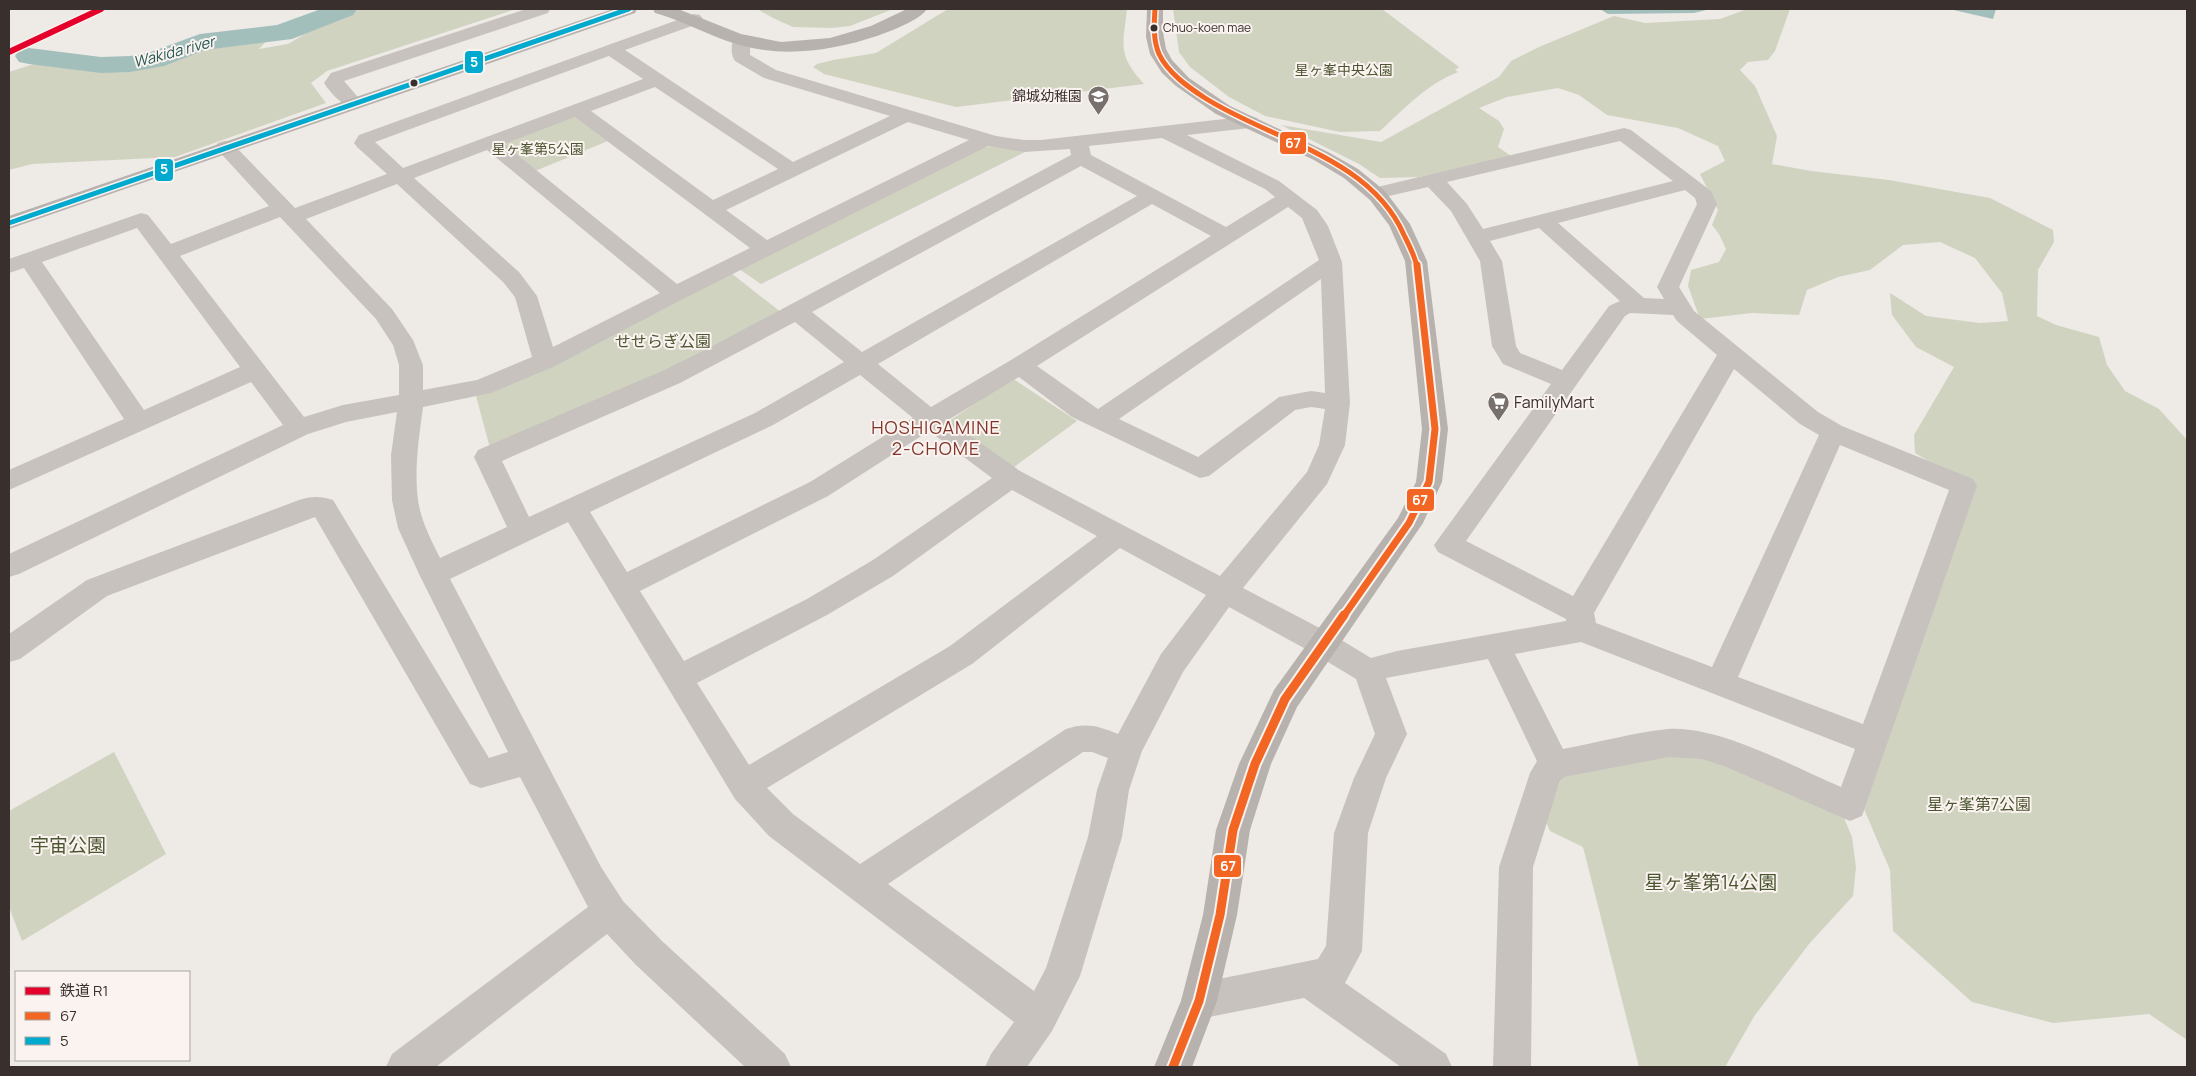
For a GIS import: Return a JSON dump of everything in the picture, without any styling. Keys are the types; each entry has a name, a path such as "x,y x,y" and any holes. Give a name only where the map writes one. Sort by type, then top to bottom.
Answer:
{"street":[{"path":"354,103 333,83 337,77 542,9"},
{"path":"9,223 629,9"},
{"path":"661,9 694,19 741,40 791,46 841,41 868,35 888,27 919,9"},
{"path":"1155,9 1154,25 1158,53 1170,70 1184,84 1213,105 1291,140 1343,167 1376,193 1399,222 1410,242 1416,261 1435,429 1429,482 1409,522 1322,644 1286,699 1255,764 1233,830 1220,915 1199,1001 1172,1067"},
{"path":"545,361 526,296 510,277 364,142 366,139 694,19"},
{"path":"741,40 742,57 770,74 986,139 1024,146 1080,150 1165,132 1250,122"},
{"path":"612,50 792,170"},
{"path":"167,253 401,176 656,80"},
{"path":"577,110 765,249"},
{"path":"711,209 907,115"},
{"path":"1004,1067 1039,1018 1062,976 1105,837 1113,790 1126,751 1172,663 1224,592 1318,477 1332,445 1338,403 1330,262 1317,226 1310,214 1289,196 1272,185 1165,132"},
{"path":"1376,193 1624,134 1704,195 1707,204 1668,287 1685,316 1793,407 1833,432 1964,486 1850,806 1732,754 1702,745 1669,743 1555,765 1546,773 1516,867 1512,1067"},
{"path":"9,566 299,428 343,414 482,387 545,361 986,139"},
{"path":"490,143 675,294"},
{"path":"225,147 384,314 397,330 405,345 411,365 411,402 404,455 405,500 412,528 433,574 589,878 610,911 649,953 772,1067"},
{"path":"1080,150 1152,196 1227,236"},
{"path":"523,532 487,457 671,377 796,311 1080,150"},
{"path":"1432,179 1460,208 1479,237 1491,261 1504,346 1511,358 1566,381"},
{"path":"1479,237 1690,183"},
{"path":"433,574 764,419 1152,196"},
{"path":"622,586 722,539 819,489 930,419 1020,366 1289,196"},
{"path":"139,423 19,263 141,219 299,428"},
{"path":"1543,221 1639,306"},
{"path":"1100,420 1330,262"},
{"path":"1680,308 1639,306 1621,308 1617,311 1448,545 1581,621 1720,682 1873,742"},
{"path":"796,311 930,419 1011,478 1322,644 1368,671 1391,734 1370,778 1351,833 1344,951 1329,975 1199,1001"},
{"path":"1368,671 1397,663 1496,645 1581,621 1730,354"},
{"path":"1020,366 1081,411 1200,469 1288,403 1311,399 1338,403"},
{"path":"9,481 256,370"},
{"path":"1720,682 1833,432"},
{"path":"679,678 817,607 875,573 1011,478"},
{"path":"9,650 97,588 309,507 323,507 481,774 529,760"},
{"path":"574,509 744,785 781,825 1039,1018"},
{"path":"744,785 961,655 1118,535"},
{"path":"1496,645 1555,765"},
{"path":"859,884 1077,739 1093,738 1126,751"},
{"path":"406,1067 610,911"},
{"path":"1308,979 1433,1067"}],"green space":[{"path":"356,9 516,9 327,71 311,83 326,103 175,157 32,164 9,170 9,72 43,61 116,72 144,68 190,49 268,39 259,49 288,44 332,18"},
{"path":"757,9 893,9 850,26 832,28 793,27"},
{"path":"948,9 1127,9 1124,49 1129,65 1144,84 956,107 824,74 813,67 817,64 833,60 876,53"},
{"name":"星ヶ峯中央公園","path":"1173,9 1382,9 1459,67 1455,70 1458,72 1426,90 1380,131 1340,132 1265,116 1229,97 1190,67 1179,52"},
{"name":"星ヶ峯第7公園","path":"1747,9 1790,9 1775,51 1768,60 1748,62 1740,70 1755,86 1777,136 1772,164 1811,171 1889,180 1990,198 2053,230 2054,242 2038,270 2037,316 2056,325 2099,337 2107,365 2125,391 2159,409 2187,440 2187,1040 2149,1014 2053,1023 1972,1002 1893,931 1890,870 1864,809 1975,484 1943,470 1915,453 1914,435 1954,367 1916,347 1892,315 1890,293 1926,316 1980,323 2008,321 2002,293 1975,258 1940,242 1903,245 1870,270 1838,277 1807,290 1799,315 1752,313 1700,319 1688,286 1691,270 1719,262 1726,249 1719,234 1712,225 1718,210 1700,174 1725,161 1718,146 1678,128 1607,115 1579,95 1558,88 1507,97 1479,108 1499,121 1504,129 1498,147 1511,156 1419,177 1380,178 1359,164 1281,125 1381,142 1499,77 1511,61 1539,47 1614,16 1645,23 1720,19"},
{"name":"星ヶ峯第5公園","path":"569,117 576,117 608,141 535,171 504,145 505,141"},
{"path":"995,146 1027,151 761,284 739,269 983,147"},
{"name":"せせらぎ公園","path":"731,273 782,313 675,368 490,448 476,396"},
{"path":"1012,378 1077,421 1010,470 945,424"},
{"name":"宇宙公園","path":"114,752 166,854 22,941 9,907 9,811"},
{"name":"星ヶ峯第14公園","path":"1667,757 1702,757 1841,811 1852,837 1856,867 1853,896 1809,944 1755,1015 1725,1067 1639,1067 1583,847 1550,831 1546,822 1562,776"}],"water":[{"path":"1600,9 1710,9 1694,13 1608,14"},
{"path":"1949,9 1996,9 1993,19"}],"waterway":[{"name":"Wakida river","path":"29,56 101,65 130,64 154,60 200,42 282,33 344,9"}],"rail line":[{"name":"R1","path":"9,52 101,9"}],"transit line":[{"name":"5","path":"9,223 629,9"},
{"name":"67","path":"1155,9 1154,26 1159,54 1169,69 1192,90 1223,110 1321,156 1351,173 1377,195 1400,224 1416,261 1435,429 1429,482 1409,523 1285,699 1255,764 1233,830 1220,915 1199,1001 1173,1067"}],"place":[{"name":"Chuo-koen mae","path":"1154,28"},
{"name":"錦城幼稚園","path":"1098,115"},
{"name":"FamilyMart","path":"1498,421"}],"district":[{"name":"HOSHIGAMINE 2-CHOME","path":"936,438"}]}
